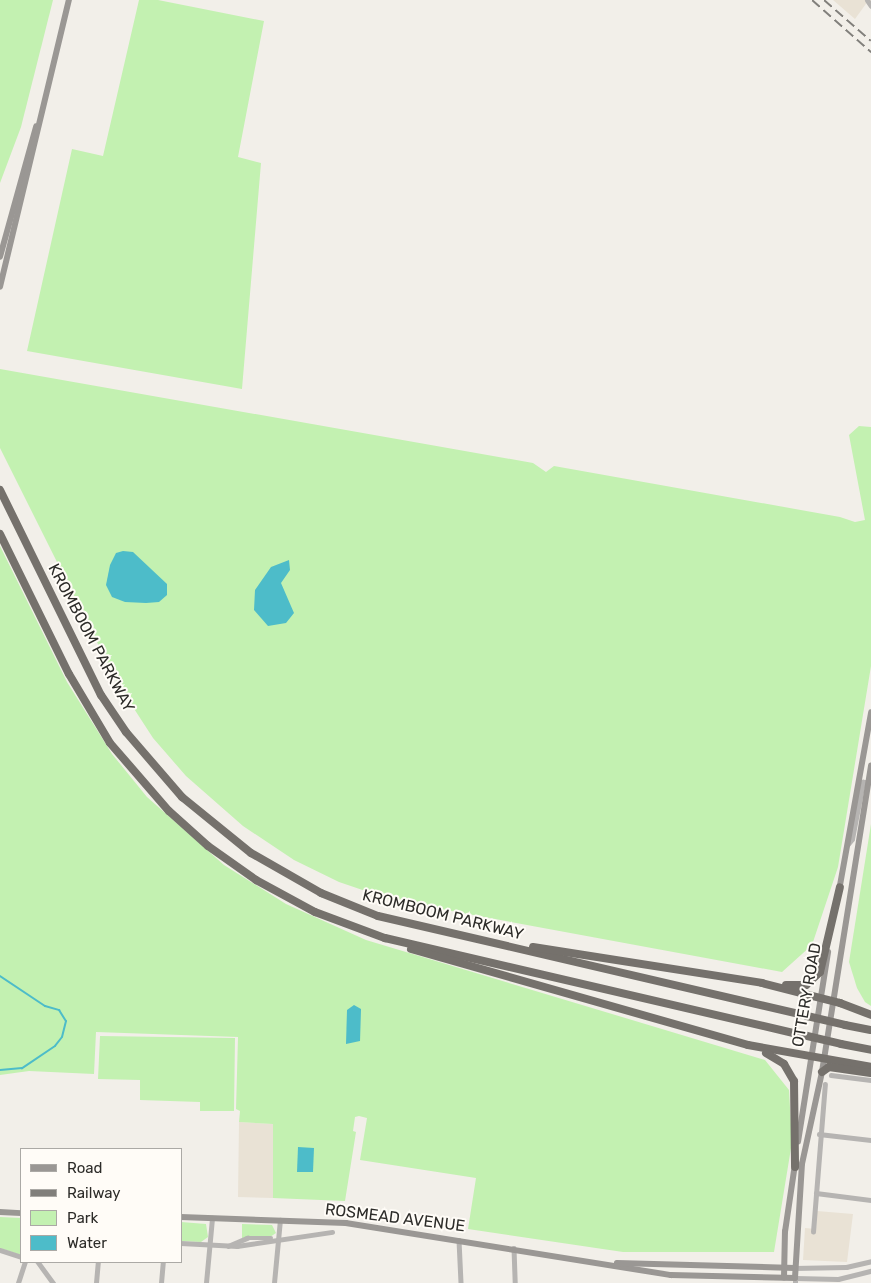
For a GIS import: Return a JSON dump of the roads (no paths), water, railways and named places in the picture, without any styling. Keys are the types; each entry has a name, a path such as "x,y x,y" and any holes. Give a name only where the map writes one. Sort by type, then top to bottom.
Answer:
{"highway":[{"name":"KROMBOOM PARKWAY","path":"0,490 102,695 142,754 182,797 251,854 320,893 378,916 871,1030"},
{"name":"KROMBOOM PARKWAY","path":"0,534 85,703 127,764 168,811 227,861 284,896 336,921 400,942 871,1050"},
{"path":"469,937 762,983 801,986 816,978 840,887"},
{"path":"400,942 417,951 748,1045 871,1066"},
{"path":"762,983 833,1002 871,1016"},
{"path":"748,1045 776,1058 792,1076 797,1115 795,1167"},
{"path":"822,1072 828,1067 871,1073"}],"main road":[{"path":"0,287 69,0"},
{"path":"0,258 46,92"},
{"name":"OTTERY ROAD","path":"784,1281 785,1232 810,1056 871,713"},
{"name":"OTTERY ROAD","path":"795,1281 794,1268 802,1164 822,1072 871,766"},
{"path":"0,1212 20,1213"},
{"name":"ROSMEAD AVENUE","path":"182,1217 346,1223 514,1248 671,1276 795,1281"},
{"name":"ROSMEAD AVENUE","path":"603,1263 794,1268"}],"street":[{"path":"868,0 871,6"},
{"path":"848,845 852,839 863,782 870,781"},
{"path":"831,1075 871,1080"},
{"path":"813,1232 825,1084"},
{"path":"820,1134 871,1140"},
{"path":"816,1193 871,1200"},
{"path":"206,1283 212,1218"},
{"path":"274,1283 276,1239 280,1220"},
{"name":"ROSMEAD AVENUE","path":"182,1243 228,1246 253,1237 276,1239 332,1232"},
{"path":"459,1240 460,1283"},
{"path":"514,1248 515,1283"},
{"path":"0,1250 20,1257"},
{"path":"794,1268 846,1267 871,1261"},
{"path":"18,1283 25,1263"},
{"path":"39,1263 53,1283"},
{"path":"96,1283 98,1263"},
{"path":"161,1283 163,1263"},
{"path":"795,1281 838,1279 871,1271"}],"water":[{"path":"123,551 133,552 167,584 167,595 159,602 125,602 112,597 106,585 110,565 116,553"},
{"path":"289,560 290,570 281,583 294,613 286,623 268,626 254,610 255,590 271,567"},
{"path":"354,1005 361,1009 360,1041 346,1044 347,1010"},
{"path":"298,1147 314,1148 313,1172 297,1172"}],"waterway":[{"path":"0,976 45,1006 59,1010 66,1021 62,1037 55,1046 22,1068 0,1070"}],"railway":[{"path":"812,0 871,52"},
{"path":"824,0 871,41"}]}
